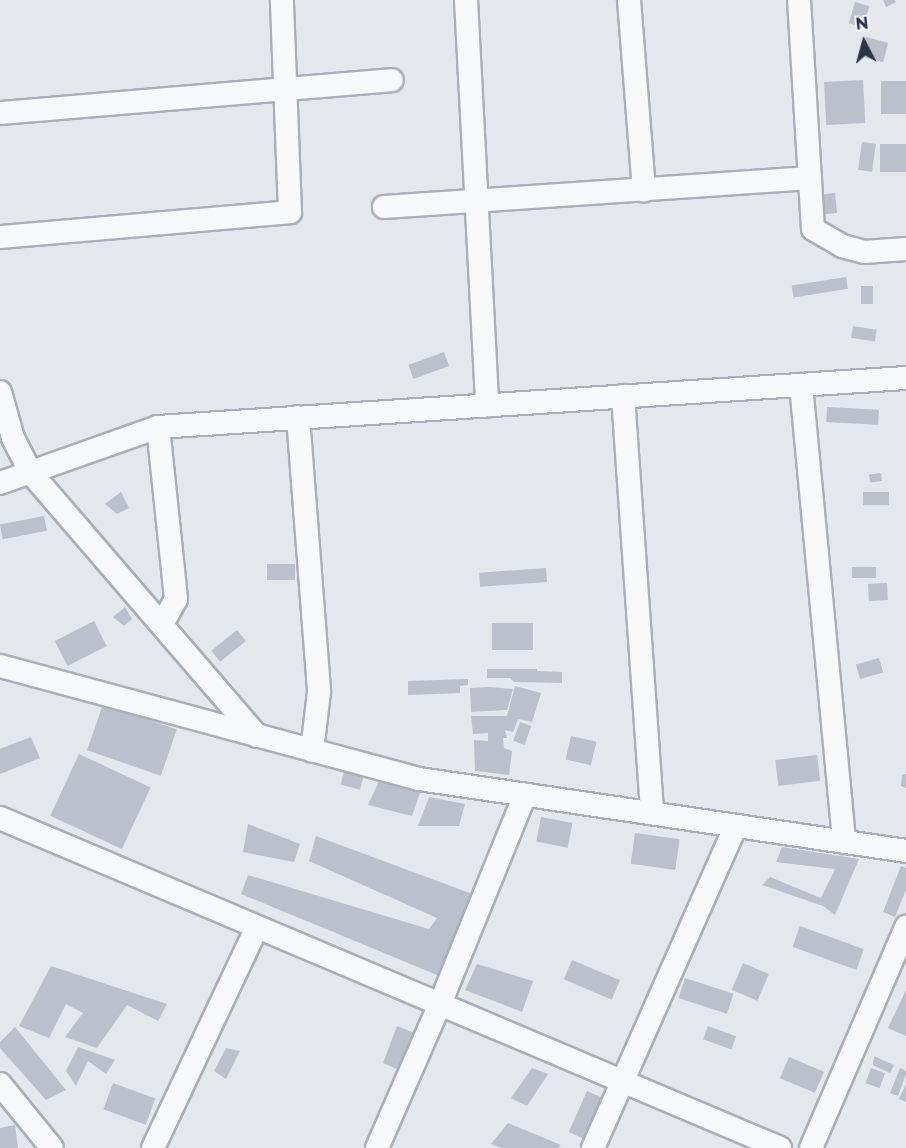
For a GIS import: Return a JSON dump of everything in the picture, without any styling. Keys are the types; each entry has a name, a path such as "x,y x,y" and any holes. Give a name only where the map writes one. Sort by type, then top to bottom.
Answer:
{"street":[{"path":"0,237 290,212 282,0"},
{"path":"466,0 487,405"},
{"path":"629,0 644,190"},
{"path":"799,0 813,229 842,246 864,252 906,249"},
{"path":"0,113 392,80"},
{"path":"384,207 810,178"},
{"path":"0,483 158,427 906,378"},
{"path":"801,385 844,842"},
{"path":"0,392 13,438 31,473 257,736"},
{"path":"623,396 652,813"},
{"path":"298,417 319,692 312,751"},
{"path":"158,427 176,600 162,624"},
{"path":"0,666 419,779 906,851"},
{"path":"377,1148 440,1004 525,795"},
{"path":"0,818 780,1148"},
{"path":"593,1148 736,826"},
{"path":"153,1148 256,927"},
{"path":"811,1148 906,927"},
{"path":"0,1084 52,1148"}],"building":[{"path":"883,0 895,0 896,2 886,7"},
{"path":"855,2 869,6 863,27 849,23"},
{"path":"866,37 888,43 883,62 861,56"},
{"path":"863,80 865,123 826,125 824,82"},
{"path":"881,81 906,81 906,114 881,114"},
{"path":"862,142 876,144 872,172 858,170"},
{"path":"880,144 906,144 906,172 880,172"},
{"path":"835,193 837,213 825,214 823,194"},
{"path":"846,277 848,289 794,297 792,286"},
{"path":"861,286 873,286 873,304 861,304"},
{"path":"853,326 877,330 875,342 851,338"},
{"path":"444,352 449,366 413,379 408,365"},
{"path":"827,407 879,410 878,425 826,422"},
{"path":"881,473 882,481 870,482 869,474"},
{"path":"121,492 129,508 117,514 105,504"},
{"path":"863,492 889,492 889,505 863,505"},
{"path":"44,516 47,531 3,539 0,525"},
{"path":"267,564 295,564 295,580 267,580"},
{"path":"852,567 876,567 876,578 852,578"},
{"path":"546,568 547,582 480,587 479,573"},
{"path":"887,583 888,600 869,601 868,584"},
{"path":"125,607 132,619 124,626 113,617"},
{"path":"94,621 107,646 68,666 55,641"},
{"path":"492,623 533,623 533,650 492,650"},
{"path":"237,630 246,641 220,662 211,651"},
{"path":"879,658 883,672 860,679 856,665"},
{"path":"487,669 537,669 537,671 562,672 562,683 514,682 510,678 487,678"},
{"path":"468,679 468,685 460,686 460,693 408,695 408,681"},
{"path":"515,686 541,693 532,722 518,719 513,732 505,730 507,738 503,738 504,748 512,751 509,775 475,771 474,740 488,741 488,733 473,734 471,716 507,716"},
{"path":"470,688 513,689 507,710 471,712"},
{"path":"103,704 177,729 161,776 87,750"},
{"path":"520,722 531,726 524,745 513,741"},
{"path":"571,736 596,742 591,765 566,759"},
{"path":"31,737 40,758 0,774 0,749"},
{"path":"79,754 151,787 122,849 50,816"},
{"path":"817,755 820,781 778,786 775,760"},
{"path":"344,772 363,777 360,790 341,785"},
{"path":"906,774 906,788 901,786 902,775"},
{"path":"379,781 421,790 412,816 368,805"},
{"path":"429,797 465,804 459,826 418,826"},
{"path":"541,817 572,823 568,848 536,842"},
{"path":"248,824 300,844 294,862 243,852"},
{"path":"635,833 680,839 675,870 631,864"},
{"path":"316,836 475,895 442,977 241,894 248,875 429,929 437,918 309,861"},
{"path":"782,847 859,859 835,915 823,906 762,885 770,877 821,898 835,869 776,862"},
{"path":"901,866 906,868 906,890 895,917 883,912"},
{"path":"800,926 864,949 856,970 792,947"},
{"path":"572,960 620,980 612,1000 564,979"},
{"path":"743,963 769,974 757,1001 732,990"},
{"path":"477,964 533,981 522,1012 465,990"},
{"path":"51,966 167,1004 158,1021 127,1005 97,1048 65,1037 83,1013 66,1004 49,1038 19,1026"},
{"path":"685,978 734,994 727,1014 679,998"},
{"path":"906,990 906,1036 888,1028"},
{"path":"397,1026 414,1033 397,1069 383,1063"},
{"path":"708,1026 736,1036 731,1049 703,1039"},
{"path":"15,1027 66,1090 46,1100 0,1048 0,1042"},
{"path":"78,1047 115,1060 106,1074 88,1061 76,1086 66,1071"},
{"path":"226,1048 240,1051 226,1079 214,1071"},
{"path":"874,1056 894,1065 890,1073 873,1065"},
{"path":"789,1057 824,1072 815,1093 780,1078"},
{"path":"532,1068 548,1074 527,1106 511,1098"},
{"path":"871,1068 885,1073 880,1088 866,1083"},
{"path":"900,1068 906,1071 906,1074 898,1096 890,1093"},
{"path":"113,1083 155,1098 146,1125 103,1109"},
{"path":"906,1084 906,1102 899,1099"},
{"path":"587,1091 607,1100 589,1141 569,1132"},
{"path":"508,1123 561,1145 558,1148 502,1148 491,1144"},
{"path":"15,1125 18,1148 0,1148 0,1128"}]}
